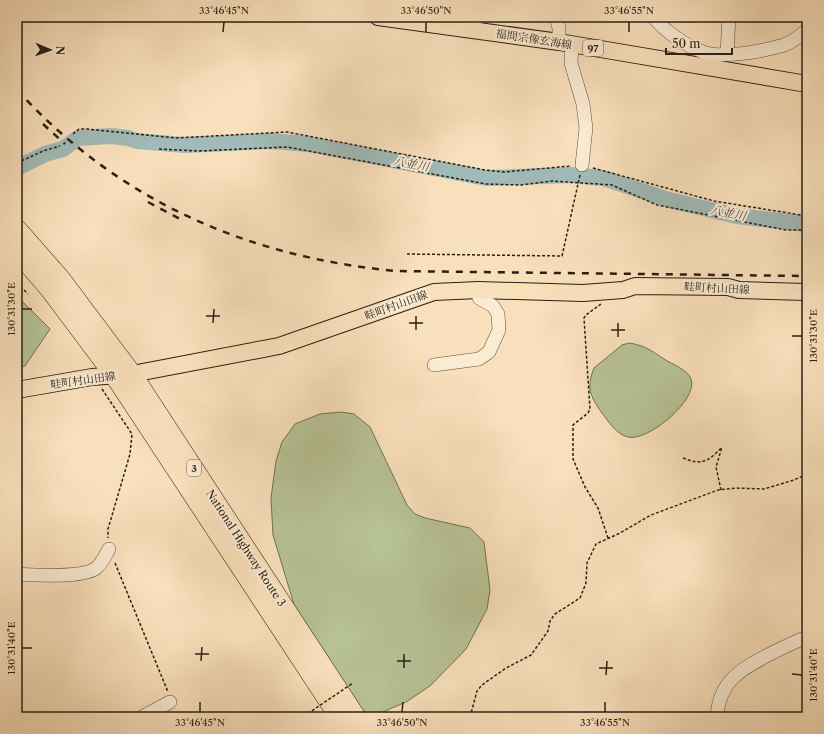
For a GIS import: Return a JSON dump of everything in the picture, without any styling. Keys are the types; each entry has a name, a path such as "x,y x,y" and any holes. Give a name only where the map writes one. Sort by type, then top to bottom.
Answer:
{"highway":[{"name":"National Highway Route 3","path":"17,229 60,278 123,374 356,717"},
{"name":"National Highway Route 3","path":"17,251 123,374 339,717"}],"main road":[{"name":"福間宗像玄海線","path":"378,17 474,23 565,43 719,59 807,84"},
{"name":"畦町村山田線","path":"17,390 92,377 123,374 279,346 434,292 478,290 583,293 623,290 635,286 728,287 739,290 807,292"}],"street":[{"path":"556,17 572,63 583,104 586,128 582,165"},
{"path":"653,17 662,28 703,52 719,59 785,45 794,41 807,30"},
{"path":"719,59 729,17"},
{"path":"434,365 460,360 479,359 489,352 499,330 498,314 493,306 479,298 478,290"},
{"path":"17,574 50,576 94,569 102,562 109,549"},
{"path":"717,717 718,706 727,685 733,676 743,668 807,637"},
{"path":"142,717 170,702"}],"path":[{"path":"73,134 79,129 87,129 176,138 287,132 485,170 504,172 582,165 714,201 807,216"},
{"path":"17,163 43,151 60,146"},
{"path":"159,149 199,151 287,147 486,184 521,185 552,181 612,185 657,205 786,230 807,230"},
{"path":"407,254 562,256 579,182"},
{"path":"17,283 28,294"},
{"path":"606,291 604,299 584,318 590,409 588,413 573,426 572,459 580,477 598,508 608,538"},
{"path":"92,377 108,397 132,434 130,454 108,529 108,544 132,608 170,697 170,702"},
{"path":"683,458 694,462 704,461 711,458 722,447 716,468 721,490"},
{"path":"470,717 477,691 482,685 506,668 530,655 548,631 550,621 555,614 580,598 586,583 587,563 596,544 618,534 651,515 721,490 736,488 764,489 794,480 807,474"},
{"path":"304,717 353,683"}],"green space":[{"path":"17,296 50,329 25,366 17,368"},
{"path":"629,343 639,345 652,351 683,370 691,379 691,387 687,397 680,407 659,426 637,437 628,437 620,434 602,413 590,392 590,381 594,368 622,345"},
{"path":"341,412 354,414 370,427 407,505 415,514 425,518 470,528 484,542 490,590 487,609 466,649 430,686 406,702 371,717 338,717 306,644 273,535 271,498 276,461 282,442 295,424 320,414"}],"waterway":[{"name":"八並川","path":"17,168 45,154 63,149 78,138 111,136 128,138 137,141 184,145 271,141 308,144 486,178 571,175 603,178 669,200 737,216 807,224"}],"railway":[{"path":"17,90 56,129 98,163 142,192 189,217 237,237 288,252 341,264 396,271 807,276"},
{"path":"43,124 65,144"},
{"path":"148,202 180,219"}]}
